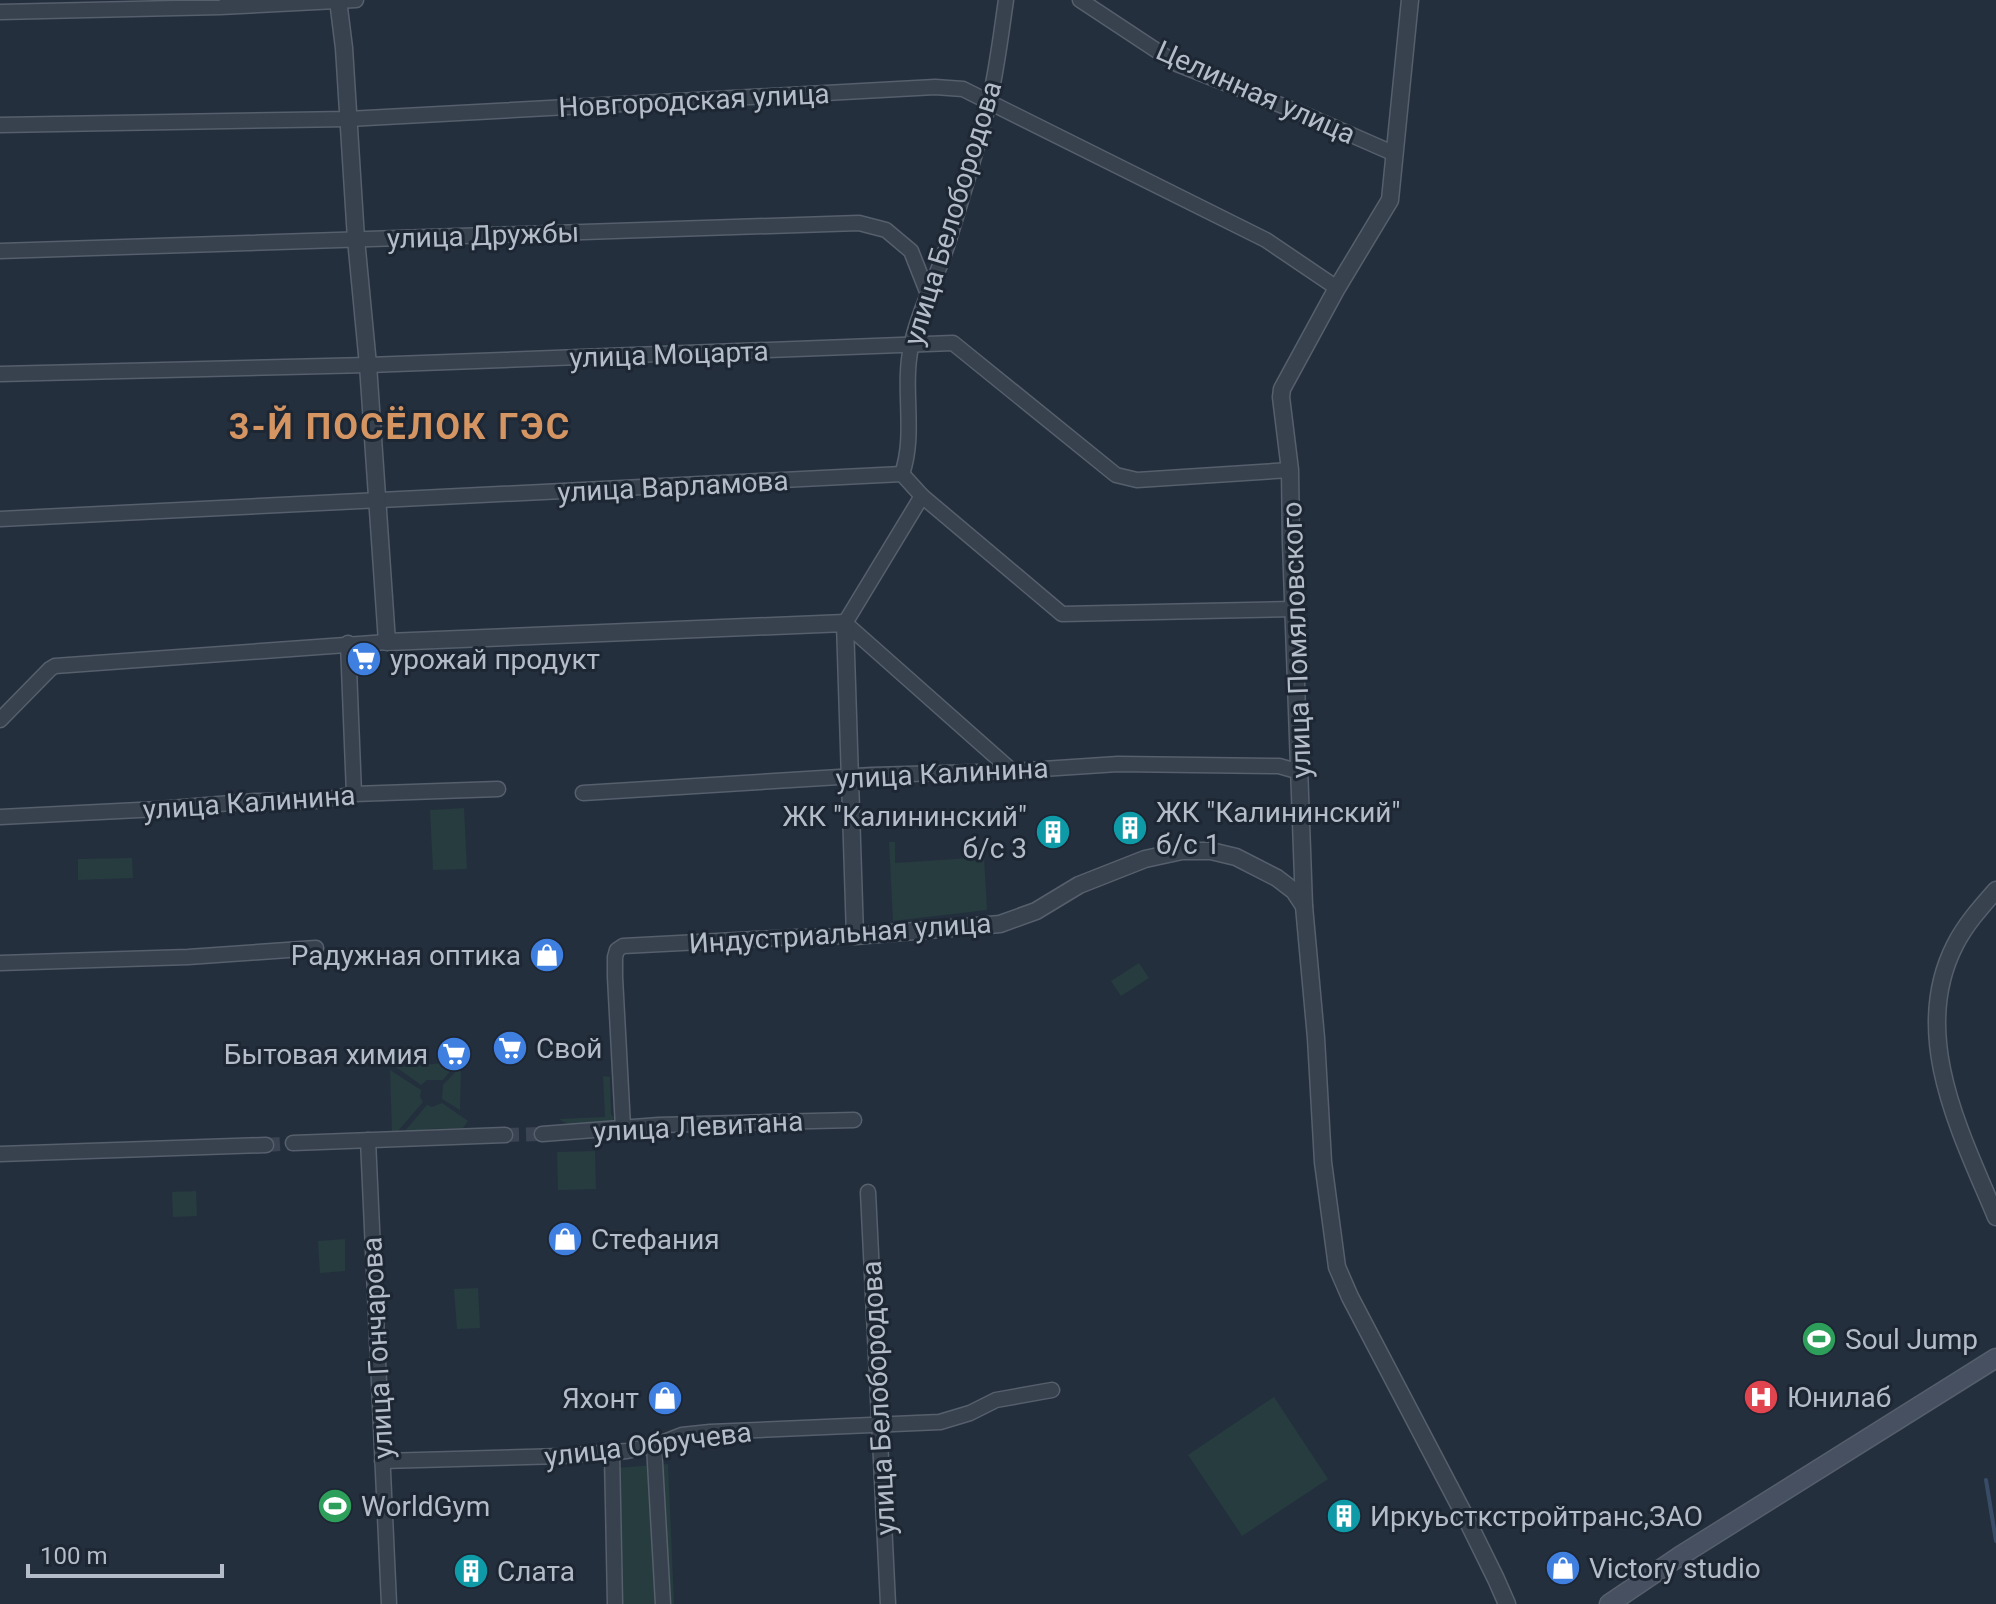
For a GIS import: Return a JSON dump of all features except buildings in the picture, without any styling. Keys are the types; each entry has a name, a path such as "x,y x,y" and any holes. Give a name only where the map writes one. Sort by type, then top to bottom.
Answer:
{"main road":[{"path":"1609,1604 1680,1556 1996,1358"}],"street":[{"path":"0,12 220,7 356,0"},
{"name":"улица Белобородова","path":"902,474 909,441 907,370 911,344 946,248 990,101 1006,0"},
{"name":"Целинная улица","path":"1080,0 1177,64 1395,154"},
{"name":"улица Помяловского","path":"1410,0 1390,200 1337,288 1282,389 1281,397 1290,470 1304,906 1323,1162 1337,1267 1507,1604"},
{"path":"339,1 387,642"},
{"name":"Новгородская улица","path":"0,125 348,119 935,87 963,89 1266,240 1337,288"},
{"name":"улица Дружбы","path":"0,251 859,223 886,230 911,251 928,294"},
{"name":"улица Моцарта","path":"0,374 368,365 953,343 1116,475 1137,480 1290,470"},
{"path":"902,474 922,496 1062,614 1294,609"},
{"name":"улица Варламова","path":"0,519 902,474"},
{"path":"855,936 845,623 922,496"},
{"path":"0,720 55,666 348,643 845,623 1012,771"},
{"path":"348,643 354,794"},
{"name":"улица Калинина","path":"583,793 1118,764 1245,764 1279,766 1300,772"},
{"name":"улица Калинина","path":"0,817 255,801 318,801 354,794 498,789"},
{"name":"Индустриальная улица","path":"623,1127 615,957 617,950 623,946 855,936 1000,924 1036,911 1091,880 1145,859 1182,851 1211,851 1236,857 1277,878 1294,891 1304,906"},
{"path":"1996,890 1956,943 1942,977 1936,1032 1942,1072 1964,1140 1996,1217"},
{"path":"0,963 188,957 316,948"},
{"name":"улица Левитана","path":"542,1134 623,1127 854,1120"},
{"path":"293,1143 505,1135"},
{"name":"улица Гончарова","path":"368,1140 389,1604"},
{"path":"0,1154 266,1145"},
{"name":"улица Белобородова","path":"868,1192 888,1604"},
{"name":"улица Обручева","path":"382,1461 562,1456 639,1450 682,1435 710,1432 940,1422 970,1413 996,1400 1052,1390"},
{"path":"654,1445 663,1604"},
{"path":"612,1452 615,1604"}],"green space":[{"path":"464,808 467,869 433,870 430,810"},
{"path":"889,842 895,842 895,863 984,857 987,910 893,921"},
{"path":"132,858 133,878 78,880 78,859"},
{"path":"1139,963 1149,978 1121,996 1111,981"},
{"path":"457,1062 443,1080 427,1080 421,1085 396,1067"},
{"path":"461,1066 460,1110 442,1099 443,1085"},
{"path":"390,1070 421,1090 423,1102 397,1132 392,1133"},
{"path":"603,1076 610,1077 611,1114 614,1118 611,1123 584,1126 559,1119 605,1117"},
{"path":"442,1103 468,1121 463,1128 404,1132 427,1105 432,1107"},
{"path":"595,1151 596,1189 558,1190 557,1152"},
{"path":"196,1191 197,1216 173,1217 172,1192"},
{"path":"345,1239 345,1271 320,1273 318,1241"},
{"path":"478,1288 480,1328 457,1329 454,1289"},
{"path":"1274,1397 1328,1479 1242,1536 1188,1455"},
{"path":"668,1464 674,1604 611,1604 603,1469"}],"waterway":[{"path":"1986,1480 1996,1541"}],"tunnel":[{"path":"505,1135 542,1134"},
{"path":"266,1145 293,1143"}],"place":[{"name":"урожай продукт","path":"364,659"},
{"name":"ЖК \"Калининский\" б/с 1","path":"1130,828"},
{"name":"ЖК \"Калининский\" б/с 3","path":"1053,832"},
{"name":"Радужная оптика","path":"547,955"},
{"name":"Свой","path":"510,1048"},
{"name":"Бытовая химия","path":"454,1054"},
{"name":"Стефания","path":"565,1239"},
{"name":"Soul Jump","path":"1819,1339"},
{"name":"Юнилаб","path":"1761,1397"},
{"name":"Яхонт","path":"665,1398"},
{"name":"WorldGym","path":"335,1506"},
{"name":"Иркуьсткстройтранс,ЗАО","path":"1344,1516"},
{"name":"Victory studio","path":"1563,1568"},
{"name":"Слата","path":"471,1571"}],"district":[{"name":"3-Й ПОСЁЛОК ГЭС","path":"400,426"}]}
